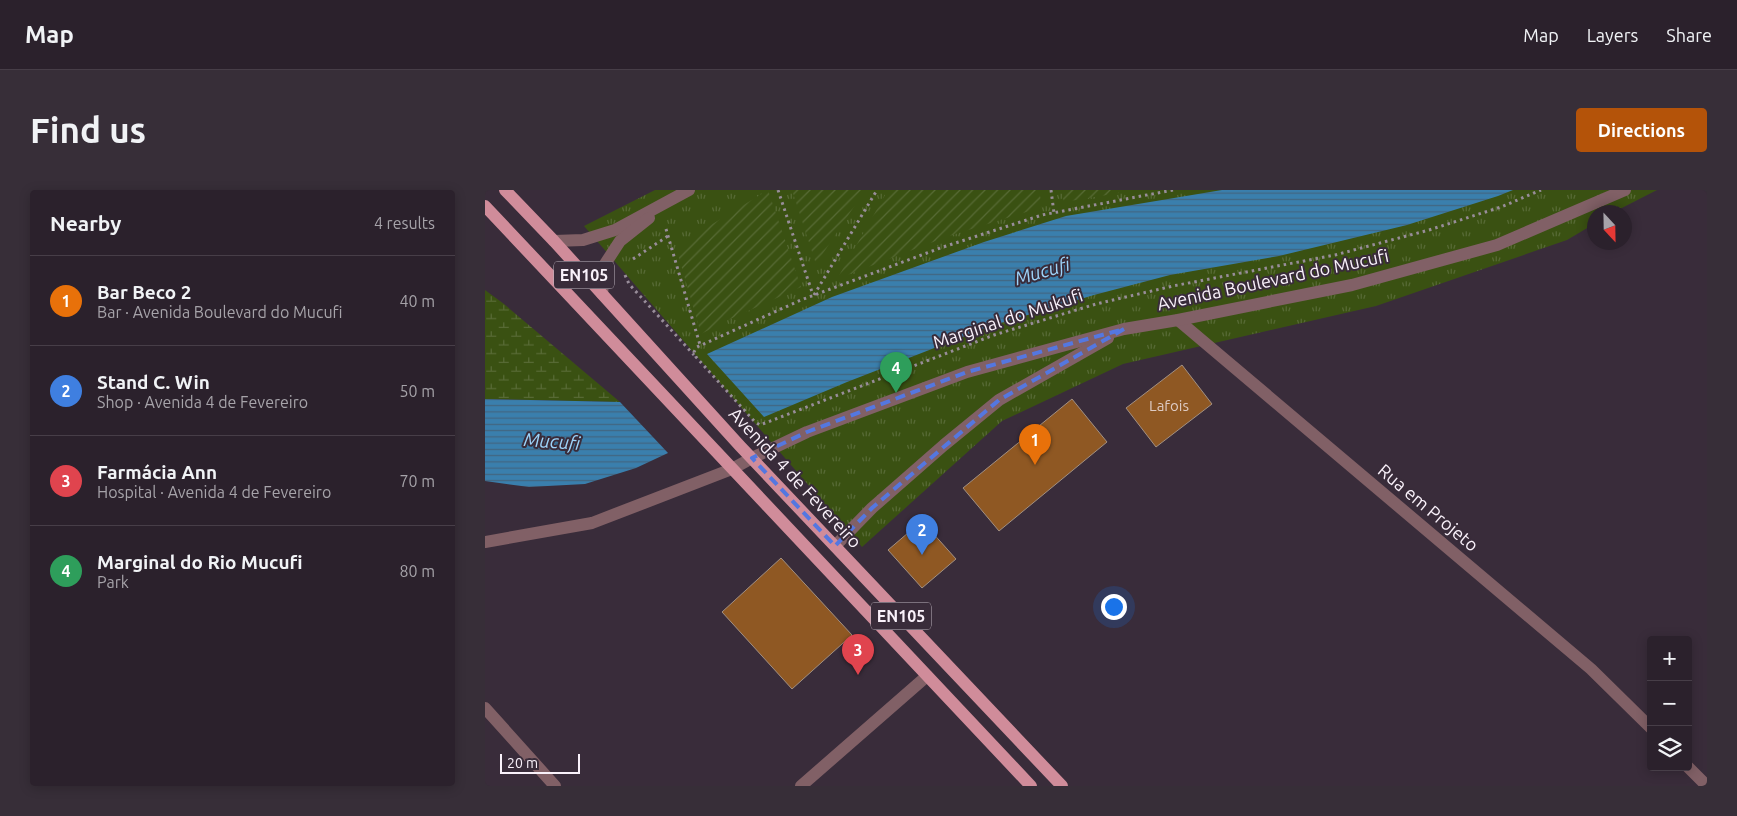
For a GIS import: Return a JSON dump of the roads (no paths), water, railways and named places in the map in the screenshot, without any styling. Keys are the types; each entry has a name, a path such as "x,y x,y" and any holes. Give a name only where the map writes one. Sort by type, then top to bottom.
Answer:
{"main road":[{"name":"Avenida 4 de Fevereiro","path":"505,190 752,458 1062,786"},
{"name":"EN105","path":"485,206 1031,786"}],"street":[{"path":"554,241 583,240 615,230 689,190"},
{"name":"Avenida Boulevard do Mucufi","path":"485,542 592,523 732,469 807,432 967,372 1124,329 1352,285 1497,244 1625,190"},
{"path":"602,294 605,264 620,241 675,198"},
{"name":"Rua em Projeto","path":"1178,320 1591,669 1649,726"},
{"name":"Avenida Boulevard do Mucufi","path":"835,546 872,508 999,400 1124,329"},
{"path":"801,786 927,676"},
{"path":"488,716 555,786"},
{"path":"1692,771 1707,786"}],"water":[{"name":"Mucufi","path":"1222,190 1513,190 1407,225 1279,256 1170,275 1094,295 991,326 847,382 764,417 707,354 832,297 984,242 1066,216"},
{"name":"Mucufi","path":"485,399 620,402 668,453 636,468 585,484 529,487 485,481"}],"place":[{"name":"Marginal do Rio Mucufi","path":"896,393"},
{"name":"Bar Beco 2","path":"1035,465"},
{"name":"Stand C. Win","path":"922,555"},
{"name":"Farmácia Ann","path":"858,675"}]}
